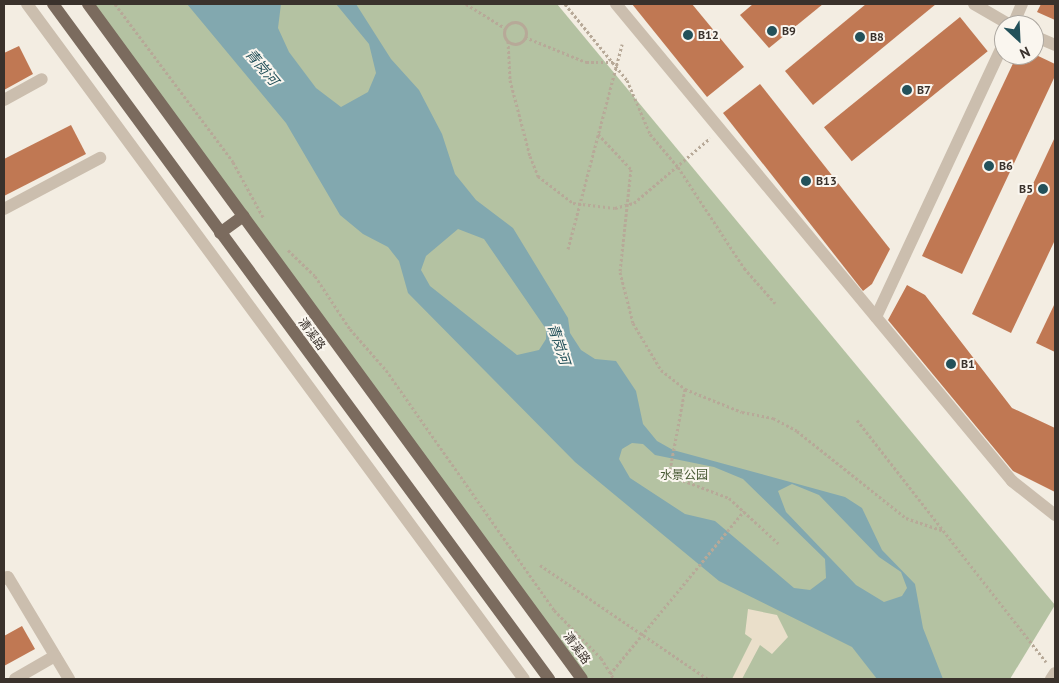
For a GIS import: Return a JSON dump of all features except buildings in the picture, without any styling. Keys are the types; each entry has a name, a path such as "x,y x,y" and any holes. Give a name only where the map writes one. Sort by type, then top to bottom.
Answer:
{"main road":[{"name":"清溪路","path":"53,4 549,679"},
{"name":"清溪路","path":"88,4 582,679"},
{"path":"220,233 243,216"}],"street":[{"path":"27,4 524,679"},
{"path":"616,4 1012,481 1055,515"},
{"path":"974,4 994,15"},
{"path":"876,317 994,64"},
{"path":"4,100 42,79"},
{"path":"4,209 100,158"},
{"path":"4,579 8,577 68,679"},
{"path":"14,679 55,656"},
{"path":"1051,679 1055,673"}],"path":[{"path":"115,4 232,162 268,225"},
{"path":"466,4 505,28 518,116 538,176 553,192 580,205 601,208 627,205 649,194 720,130"},
{"path":"565,4 617,66 650,134 678,167 713,225 775,303"},
{"path":"505,28 520,23 524,37"},
{"path":"524,37 586,62 613,62"},
{"path":"508,41 518,43 524,37"},
{"path":"568,249 622,44"},
{"path":"598,134 631,169 620,262 625,298 644,346 685,389 742,412 773,418 817,444 906,518 944,531"},
{"path":"284,246 315,276 350,329 406,396 554,610 614,679"},
{"path":"685,389 669,475 707,487 744,511 778,543"},
{"path":"857,420 1055,673"},
{"path":"610,674 744,511"},
{"path":"540,565 643,633 708,679"}],"green space":[{"name":"水景公园","path":"88,4 557,4 1055,605 1010,679 582,679"}],"shaded area":[{"path":"748,609 777,615 788,637 772,654 760,645 742,679 732,679 752,639 745,634"}],"water":[{"name":"青岗河","path":"187,4 281,4 278,28 289,52 316,88 341,107 368,92 376,73 369,44 336,4 356,4 391,59 419,90 442,134 455,174 476,200 513,228 568,318 570,333 581,350 595,359 616,361 636,391 643,424 657,441 673,450 845,497 862,508 882,550 915,584 923,628 943,679 877,679 852,647 719,581 575,462 408,293 399,261 388,247 363,234 340,215 286,123","holes":["458,229 484,239 546,329 546,339 539,350 517,355 430,286 421,270 426,256","632,443 643,444 655,455 714,467 743,479 825,559 826,578 810,590 794,588 715,521 685,514 630,478 619,459 622,449","792,484 819,495 879,557 901,572 907,588 902,596 884,602 856,585 786,512 778,491"]}],"place":[{"name":"B9","path":"772,31"},
{"name":"B12","path":"688,35"},
{"name":"B8","path":"860,37"},
{"name":"B7","path":"907,90"},
{"name":"B6","path":"989,166"},
{"name":"B13","path":"806,181"},
{"name":"B5","path":"1043,189"},
{"name":"B1","path":"951,364"}]}
